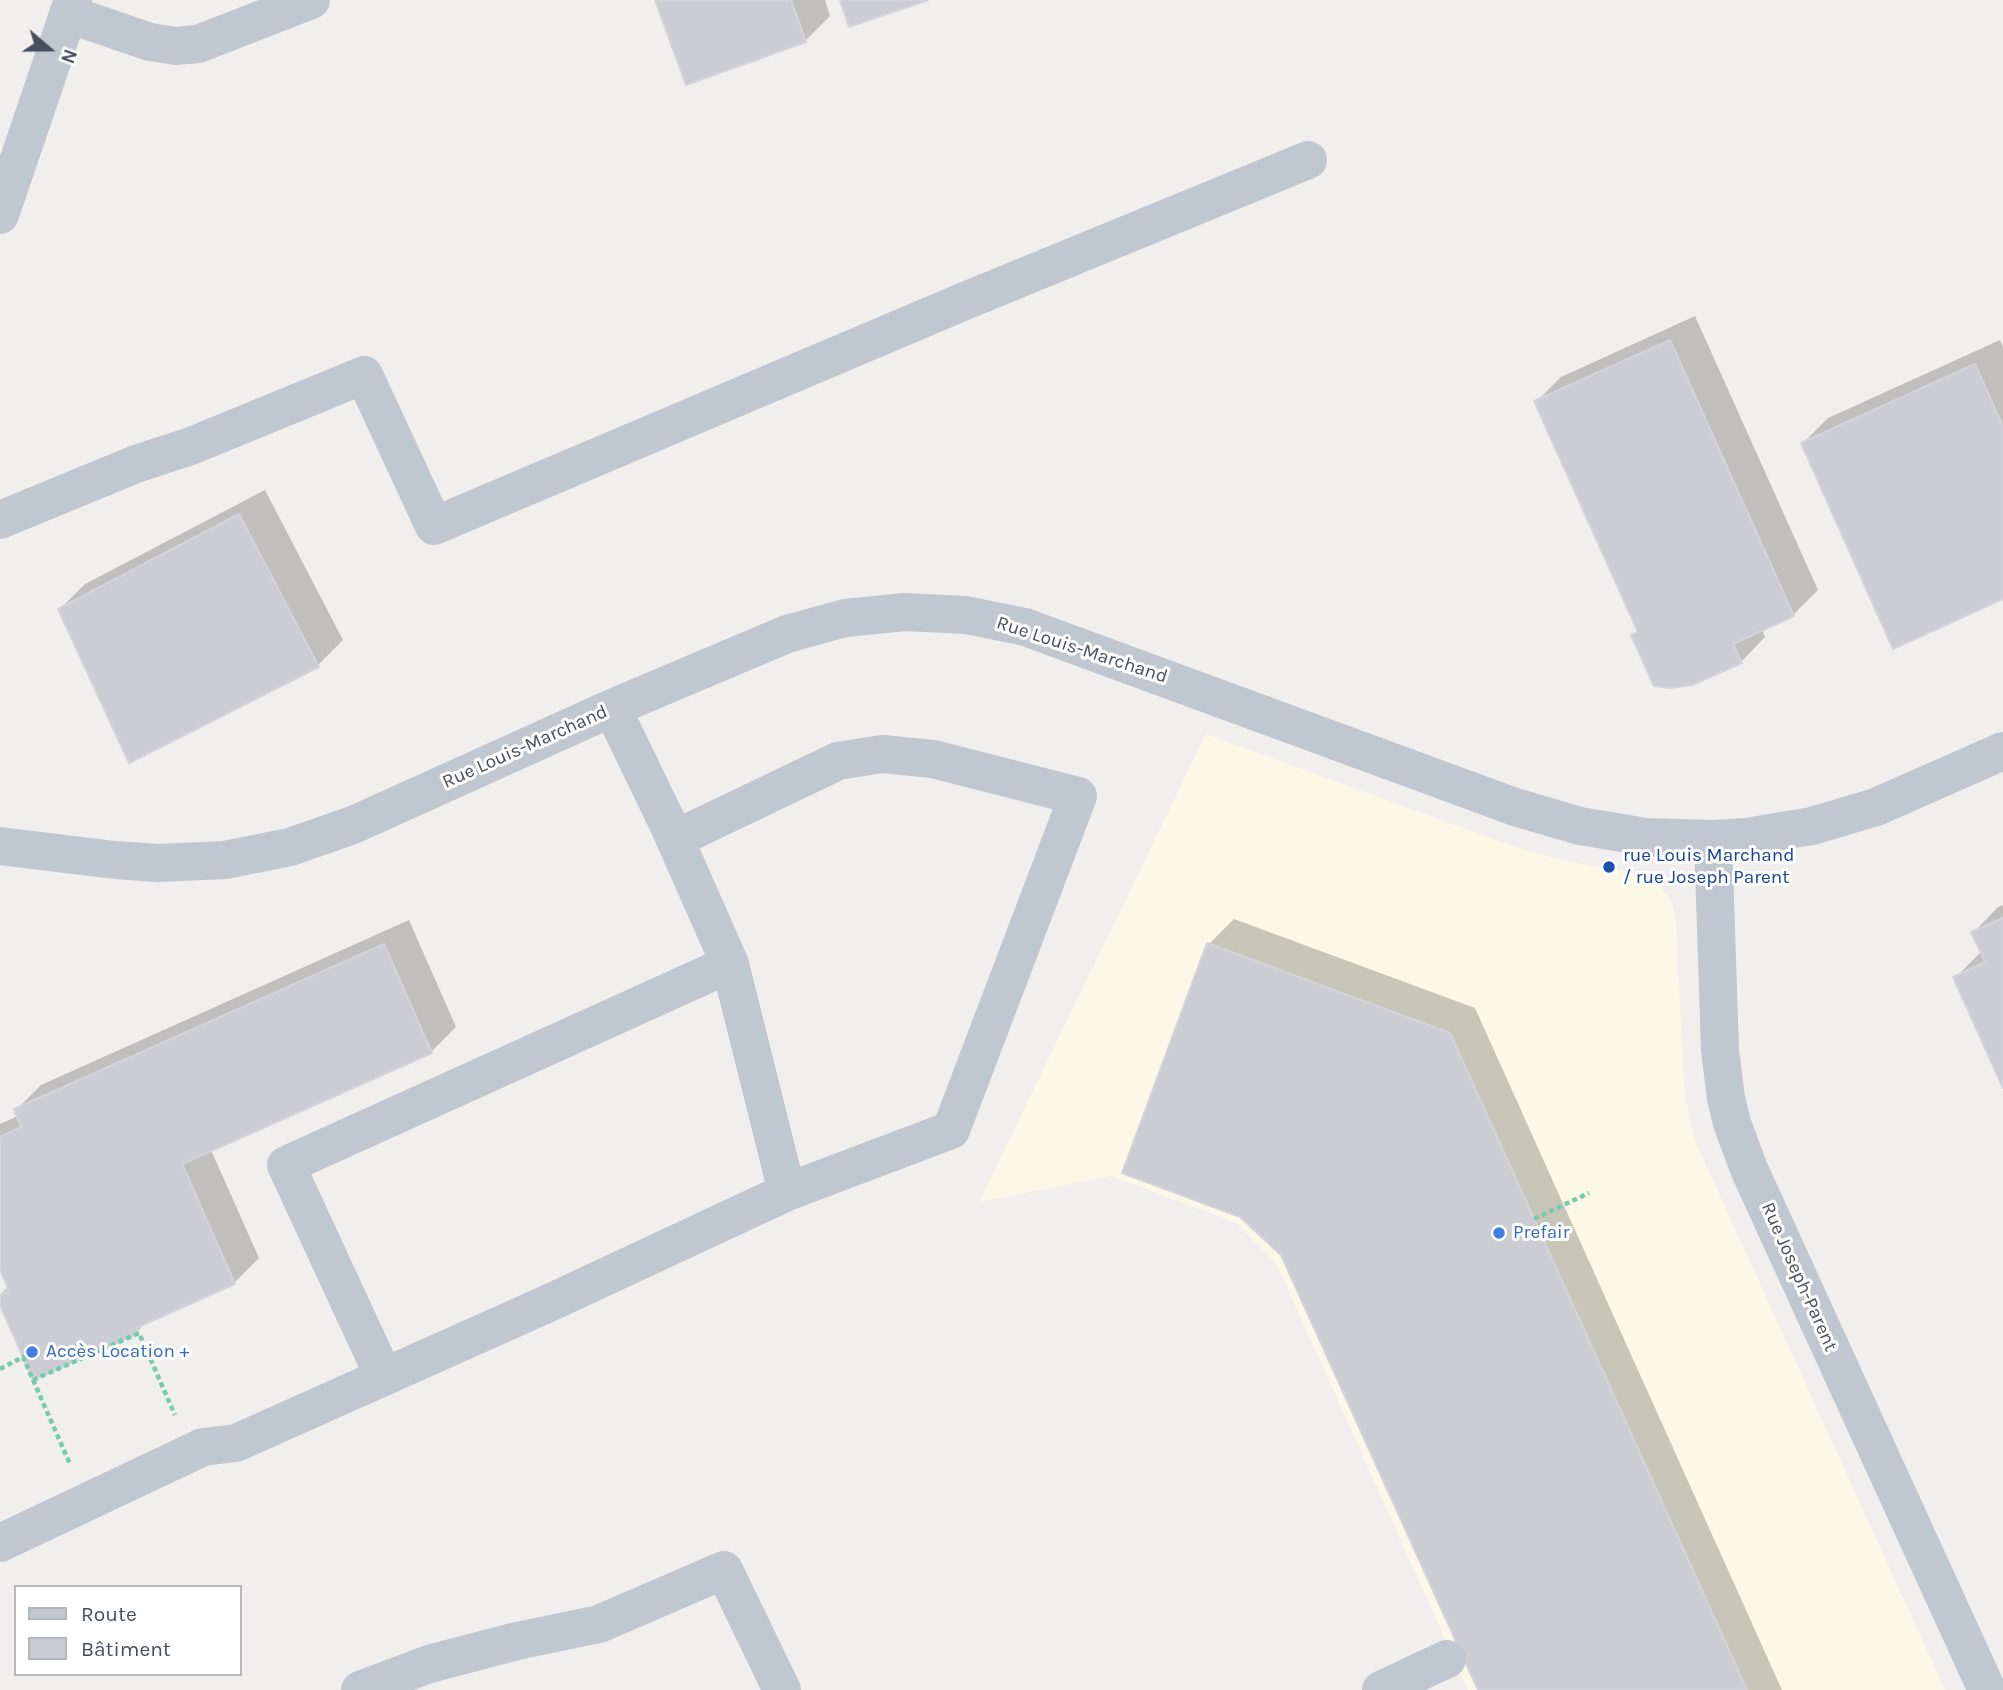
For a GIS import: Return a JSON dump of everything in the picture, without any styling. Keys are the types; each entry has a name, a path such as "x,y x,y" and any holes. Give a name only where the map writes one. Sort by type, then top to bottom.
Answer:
{"street":[{"path":"0,215 70,7 150,42 176,46 198,44 311,0"},
{"path":"0,520 364,375 434,526 973,298 1308,160"},
{"name":"Rue Louis-Marchand","path":"0,846 158,863 225,860 268,852 353,825 768,641 845,618 885,614 935,612 966,615 1053,636 1548,818 1646,837 1713,839 1779,832 1844,817 1907,794 2003,751"},
{"path":"612,708 675,839 730,964 787,1192"},
{"path":"0,1543 192,1452 204,1447 236,1443 560,1298 787,1192 951,1130 1078,796 933,759 882,754 838,761 675,839"},
{"name":"Rue Joseph-Parent","path":"1713,839 1720,1050 1732,1123 1749,1169 1987,1690"},
{"path":"384,1377 286,1165 730,964"},
{"path":"360,1690 429,1664 517,1641 599,1624 724,1570 782,1690"},
{"path":"1381,1690 1447,1659"}],"path":[{"path":"1534,1219 1589,1193"},
{"path":"33,1380 139,1333 192,1452"},
{"path":"0,1369 23,1357 71,1467"}],"shaded area":[{"path":"1206,734 1510,845 1565,861 1636,873 1659,885 1667,895 1676,922 1684,1088 1696,1143 1945,1690 1468,1690 1278,1267 1237,1223 1111,1176 979,1202"}],"building":[{"path":"655,0 791,0 806,42 686,85"},
{"path":"840,0 928,0 849,27"},
{"path":"1670,340 1794,616 1733,644 1742,663 1692,685 1670,688 1654,686 1631,635 1638,632 1534,401"},
{"path":"1975,364 2003,427 2003,599 1893,649 1801,443"},
{"path":"239,514 319,667 129,763 58,609"},
{"path":"2003,918 2003,1088 1953,977 1985,962 1971,932"},
{"path":"1207,943 1450,1033 1747,1690 1478,1690 1281,1255 1240,1217 1122,1173"},
{"path":"384,944 432,1053 182,1164 235,1284 136,1328 139,1333 33,1380 0,1305 0,1295 9,1291 0,1269 0,1137 21,1127 14,1109"}],"place":[{"name":"rue Louis Marchand / rue Joseph Parent","path":"1609,867"},
{"name":"Prefair","path":"1499,1233"},
{"name":"Accès Location +","path":"32,1352"}]}
